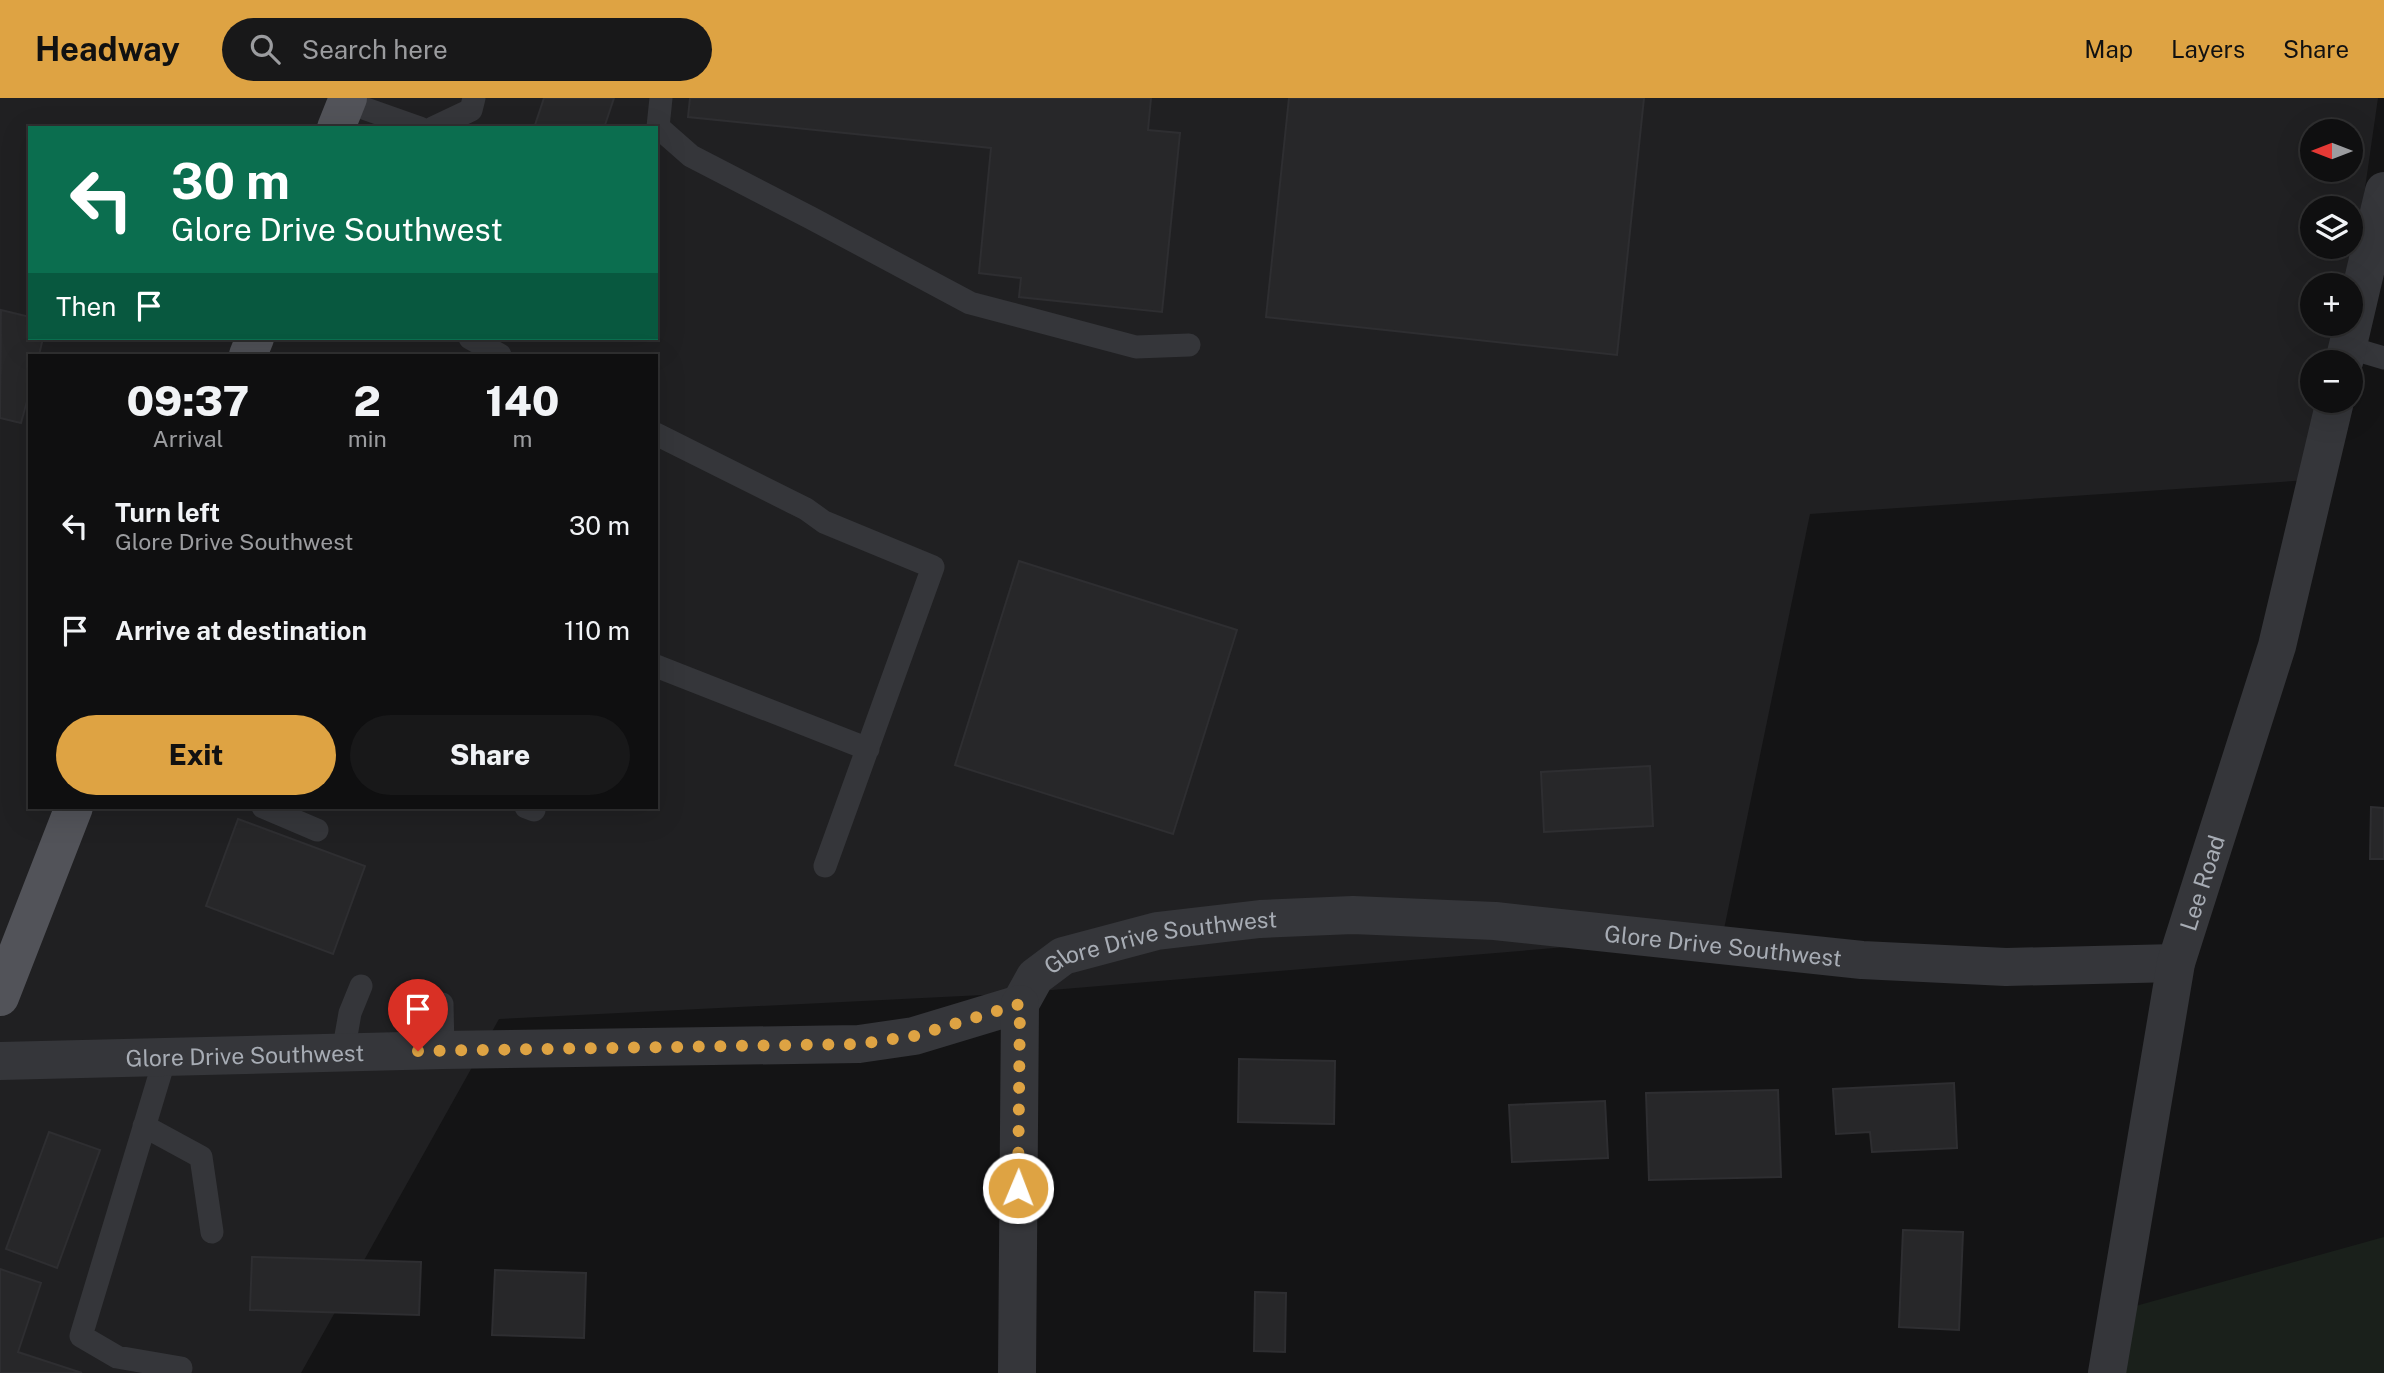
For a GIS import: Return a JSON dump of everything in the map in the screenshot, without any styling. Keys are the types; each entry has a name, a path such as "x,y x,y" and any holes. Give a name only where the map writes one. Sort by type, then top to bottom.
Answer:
{"main road":[{"path":"0,997 73,809"}],"street":[{"path":"2348,350 2374,276 2384,191"},
{"name":"Lee Road","path":"2107,1373 2176,963 2277,646 2332,413"},
{"name":"Glore Drive Southwest","path":"0,1061 443,1050 859,1044 914,1036 1020,1004 1035,977 1063,957 1157,932 1260,919 1353,915 1495,921 1862,960 2006,967 2176,963"},
{"path":"1017,1373 1020,1004"}],"lane":[{"path":"437,126 471,110 474,98"},
{"path":"661,98 658,127 691,156 970,303 1136,347 1189,345"},
{"path":"343,109 412,126"},
{"path":"473,340 497,354"},
{"path":"2363,356 2384,358"},
{"path":"658,435 806,509 824,522 933,567 825,866"},
{"path":"658,667 868,749"},
{"path":"268,809 317,830"},
{"path":"343,1053 350,1013 361,986"},
{"path":"442,1004 443,1050"},
{"path":"165,1058 81,1336 117,1357 181,1368"},
{"path":"144,1126 201,1157 212,1232"}],"shaded area":[{"path":"0,98 2378,98 2363,202 2363,196 2300,196 2300,259 2355,259 2353,273 2300,273 2300,336 2344,336 2342,350 2300,350 2300,413 2333,413 2323,479 1810,514 1723,934 1003,994 499,1019 301,1373 0,1373"},
{"path":"2384,1237 2384,1373 2121,1373 2132,1307"}],"building":[{"path":"544,98 614,98 605,126 535,126"},
{"path":"690,98 1151,98 1148,130 1180,133 1162,312 1019,297 1021,278 979,273 991,148 688,117"},
{"path":"1289,98 1644,98 1617,355 1266,317"},
{"path":"1,310 28,317 28,340 43,340 39,354 28,354 28,397 21,423 0,418"},
{"path":"1019,561 1237,630 1173,834 955,765"},
{"path":"1650,766 1653,826 1544,832 1541,772"},
{"path":"2371,807 2384,808 2384,859 2370,859"},
{"path":"238,819 365,866 333,954 206,906"},
{"path":"1239,1059 1335,1061 1334,1124 1238,1122"},
{"path":"1954,1083 1957,1148 1872,1152 1870,1132 1836,1134 1833,1089"},
{"path":"1778,1090 1781,1177 1649,1180 1646,1093"},
{"path":"1605,1101 1608,1158 1512,1162 1509,1105"},
{"path":"49,1132 100,1150 57,1268 6,1249"},
{"path":"1903,1230 1963,1232 1959,1330 1899,1327"},
{"path":"252,1257 421,1262 419,1315 250,1310"},
{"path":"0,1269 41,1283 18,1352 82,1373 0,1373"},
{"path":"495,1270 586,1273 584,1338 492,1335"},
{"path":"1255,1292 1286,1293 1285,1352 1254,1351"}],"route":[{"path":"418,1051 859,1044 914,1036 1020,1004 1018,1188"}]}
